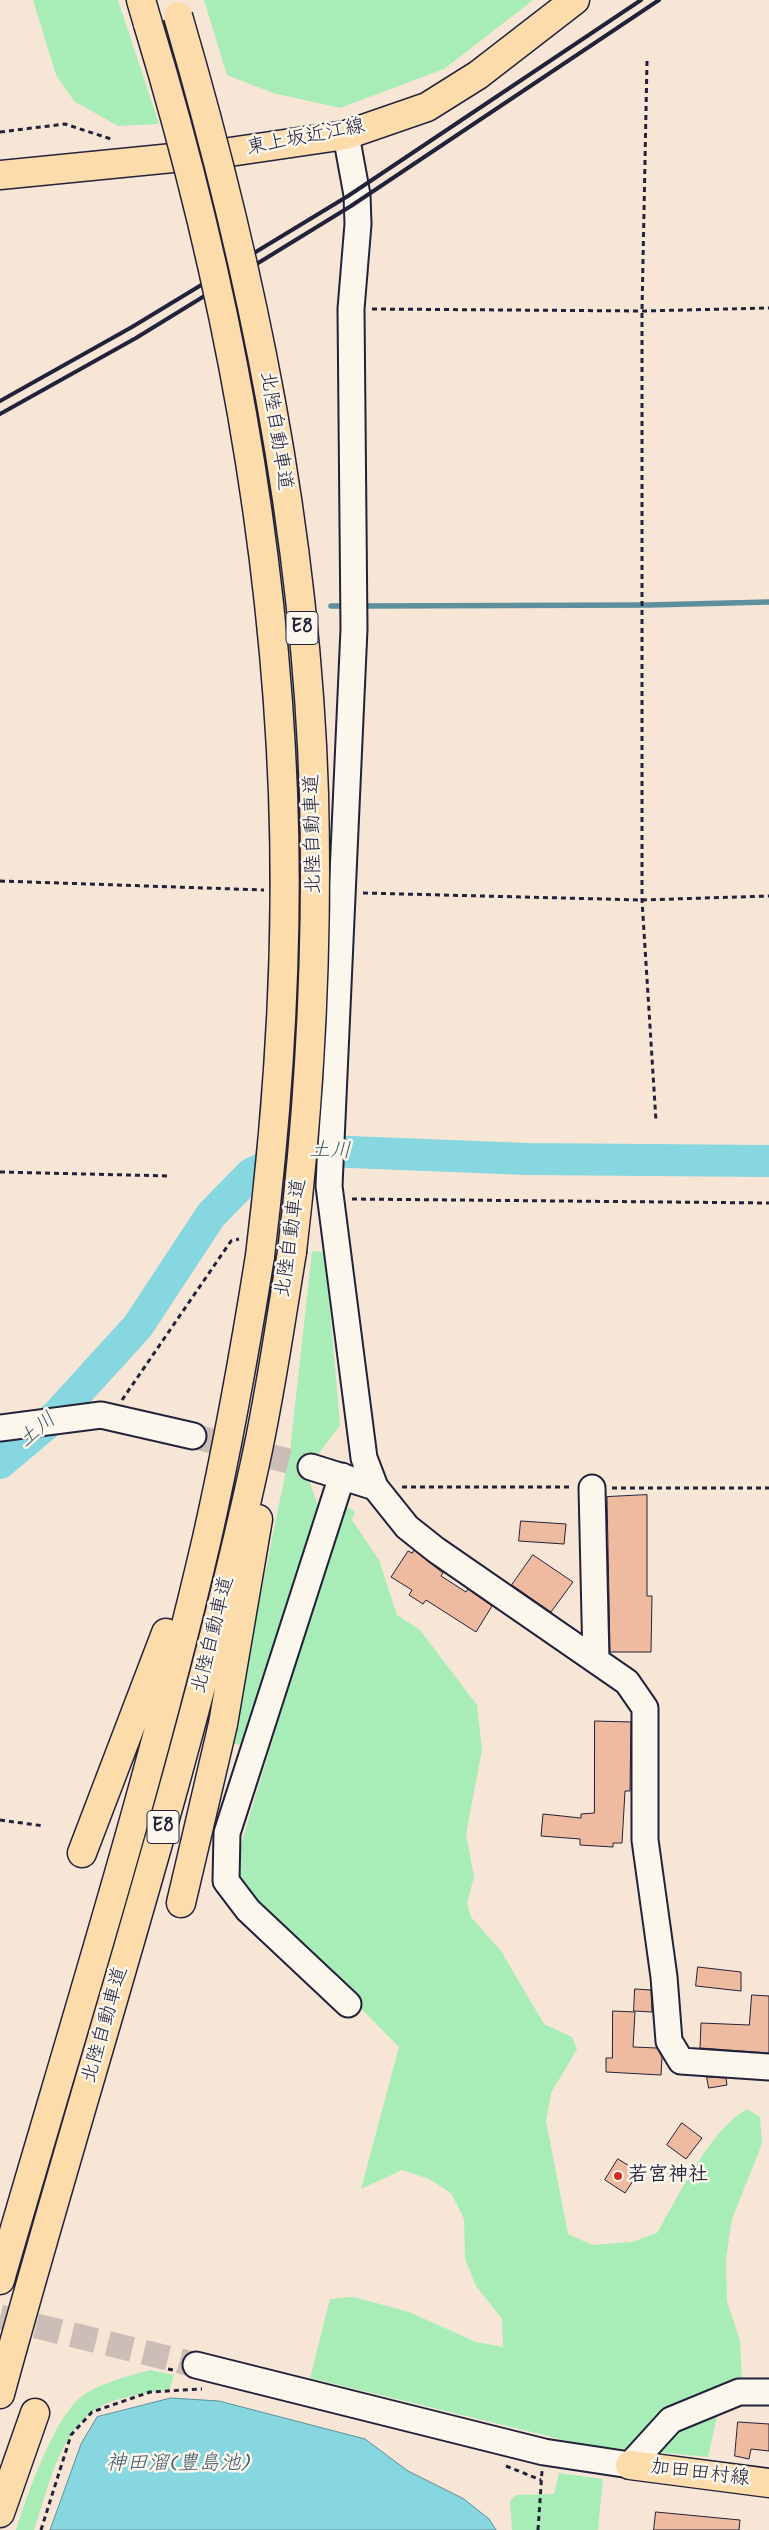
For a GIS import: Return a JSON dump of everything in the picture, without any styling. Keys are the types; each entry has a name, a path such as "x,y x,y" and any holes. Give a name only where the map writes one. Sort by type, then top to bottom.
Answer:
{"main road":[{"name":"東上坂近江線","path":"0,175 223,153 346,135 427,107 478,75 575,0"},
{"name":"北陸自動車道","path":"0,2394 188,1738 219,1618 255,1465 279,1332 292,1252 305,1140 315,970 314,800 308,694 287,506 253,306 211,130 175,8"},
{"name":"北陸自動車道","path":"0,2280 128,1835 184,1631 216,1492 248,1332 250,1247 273,1154 280,1047 284,923 283,793 269,603 242,409 223,310 178,121 144,12"},
{"path":"82,1853 163,1644 204,1509 248,1332"},
{"path":"181,1903 223,1724 244,1612 262,1494 279,1332"},
{"path":"0,2513 35,2413"},
{"name":"加田田村線","path":"630,2465 769,2483"}],"street":[{"path":"346,135 357,195 358,224 351,309 354,629 330,1192 364,1458 375,1487 407,1527 436,1550 627,1682 645,1708 645,1840 664,1977 669,2041 681,2061 769,2067"},
{"path":"10,1427 106,1416 193,1436"},
{"path":"310,1467 375,1487"},
{"path":"342,1476 227,1833 226,1881 248,1910 348,2004"},
{"path":"592,1488 596,1660"},
{"path":"196,2365 544,2452 630,2465 672,2420 739,2392 769,2392"}],"path":[{"path":"647,60 642,311 642,900 656,1121"},
{"path":"0,132 65,124 120,142"},
{"path":"351,309 642,311 769,308"},
{"path":"0,881 274,890"},
{"path":"342,892 642,900 769,896"},
{"path":"0,1172 171,1176"},
{"path":"330,1192 769,1203"},
{"path":"106,1416 231,1241 250,1247"},
{"path":"0,1820 44,1826"},
{"path":"41,2530 72,2436 92,2412 150,2392 210,2389"},
{"path":"538,2530 544,2452"}],"green space":[{"path":"33,0 118,0 159,124 118,126 74,101 56,75"},
{"path":"204,0 533,0 444,69 340,108 273,93 227,75"},
{"path":"312,1251 325,1252 340,1425 316,1457 310,1483 319,1509 247,1745 230,1744 290,1451"},
{"path":"348,1507 355,1512 352,1520 379,1560 397,1615 420,1630 477,1705 482,1750 466,1834 474,1877 467,1903 471,1917 501,1951 544,2024 572,2037 577,2049 551,2093 546,2121 568,2234 592,2245 632,2242 657,2233 696,2165 721,2131 734,2118 747,2109 760,2117 762,2144 732,2219 726,2259 727,2301 740,2341 742,2382 721,2398 708,2457 589,2446 310,2378 330,2299 354,2297 409,2312 476,2342 503,2347 502,2319 476,2286 465,2259 464,2219 451,2193 429,2179 402,2170 361,2189 399,2047 235,1881 242,1841 341,1513"},
{"path":"150,2370 174,2375 170,2389 113,2401 96,2409 83,2420 63,2448 34,2530 16,2530 43,2456 63,2418 74,2404 85,2394 100,2386"},
{"path":"559,2473 603,2479 598,2530 512,2530 510,2501 516,2495 554,2494"}],"water":[{"name":"神田溜(豊島池)","path":"171,2398 219,2401 365,2439 408,2471 464,2499 489,2519 496,2530 50,2530 81,2444 97,2417"}],"building":[{"path":"647,1495 647,1596 652,1596 651,1652 610,1652 607,1497"},
{"path":"521,1521 566,1524 564,1544 519,1541"},
{"path":"414,1550 443,1573 441,1576 466,1592 468,1589 492,1606 476,1632 426,1600 423,1604 409,1595 412,1590 391,1577 408,1551 412,1553"},
{"path":"533,1555 573,1582 551,1612 512,1585"},
{"path":"595,1721 631,1722 630,1791 625,1791 622,1843 613,1843 613,1847 580,1845 580,1839 541,1836 543,1814 581,1818 581,1814 594,1813"},
{"path":"698,1967 741,1972 741,1991 696,1986"},
{"path":"635,1989 651,1990 652,2012 634,2011"},
{"path":"752,1995 769,1996 769,2053 700,2048 701,2023 749,2025"},
{"path":"613,2011 635,2012 633,2047 657,2048 662,2057 661,2075 606,2072 606,2058 612,2058"},
{"path":"707,2077 726,2078 727,2085 709,2088"},
{"path":"682,2123 702,2138 686,2159 667,2145"},
{"path":"618,2159 639,2172 625,2193 605,2180"},
{"path":"738,2422 769,2424 769,2451 751,2449 749,2459 735,2456"},
{"path":"656,2512 740,2520 739,2530 654,2530"}],"waterway":[{"path":"360,606 649,605 769,602"},
{"path":"331,606 349,606"},
{"name":"土川","path":"0,1463 57,1415 138,1326 211,1215 251,1174 300,1150 527,1159 769,1161"}],"tunnel":[{"path":"193,1436 311,1467"},
{"path":"0,2317 196,2365"}],"railway":[{"path":"0,401 132,327 348,196 641,0"},
{"path":"0,414 136,338 351,206 659,0"}],"place":[{"name":"若宮神社","path":"618,2176"}]}
